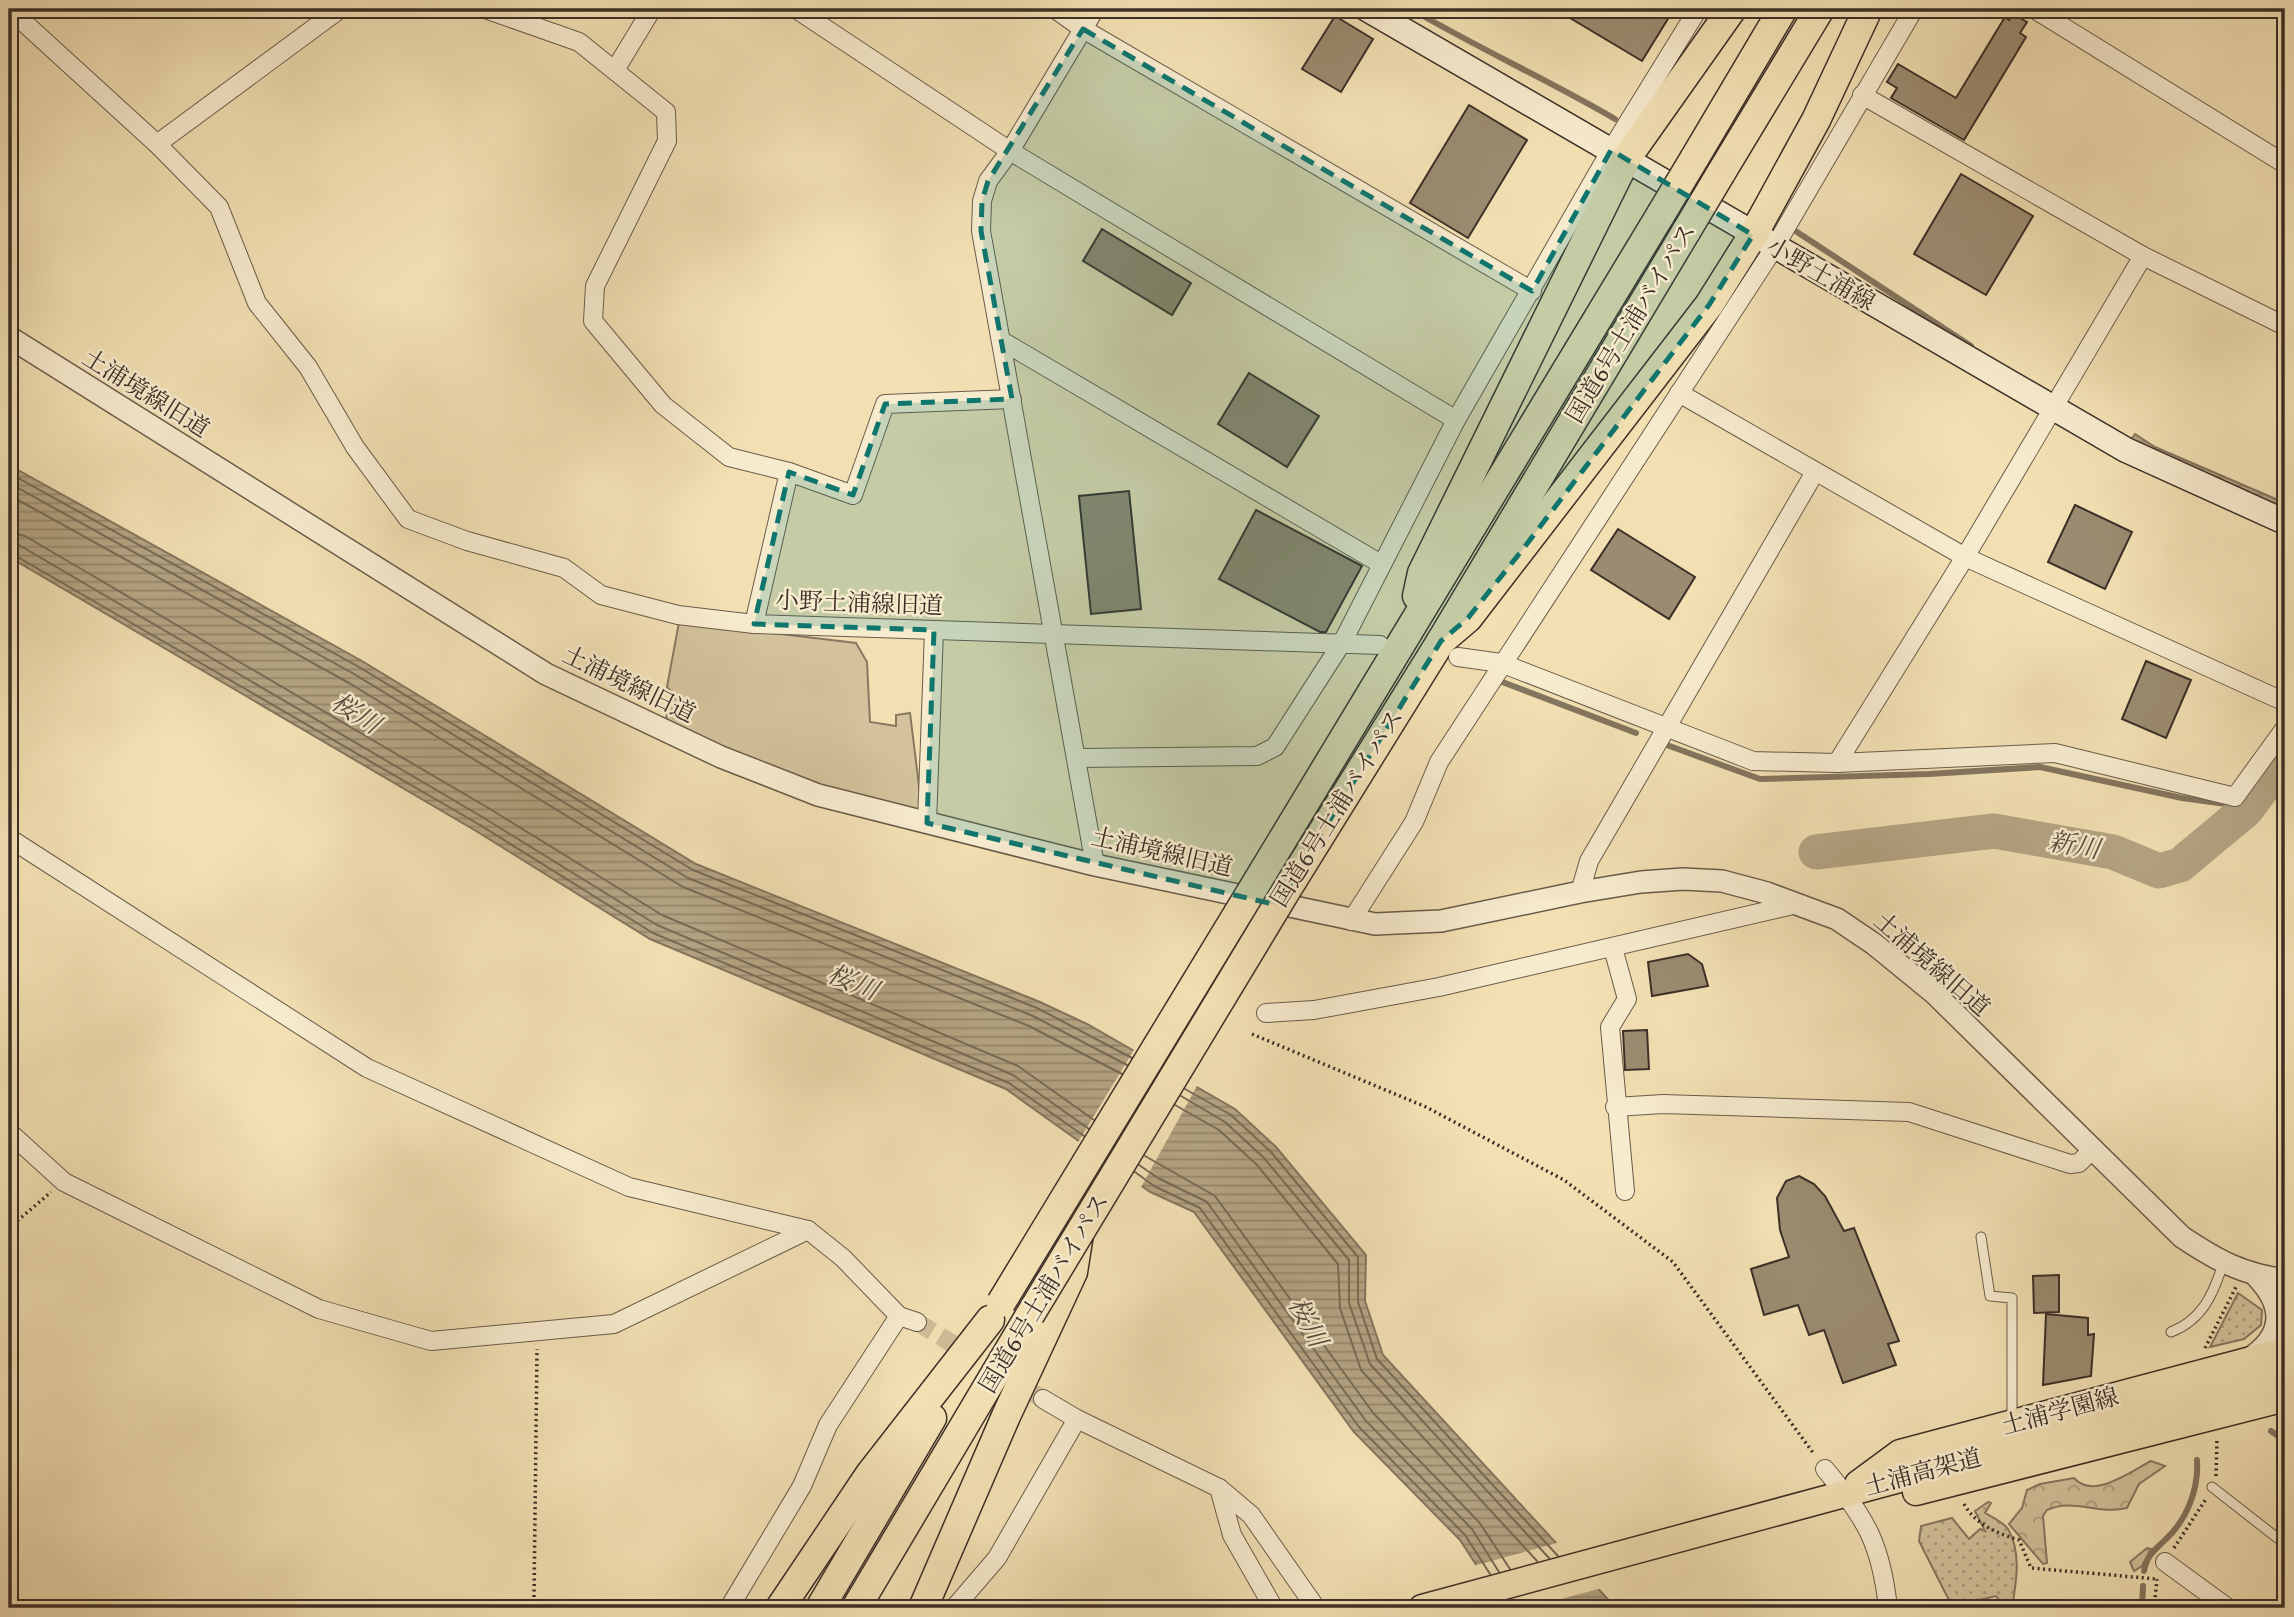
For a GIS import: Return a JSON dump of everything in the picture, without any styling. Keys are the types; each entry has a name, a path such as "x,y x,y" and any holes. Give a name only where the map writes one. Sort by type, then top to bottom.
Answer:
{"highway":[{"path":"1409,629 1422,573 1618,154 1732,9"},
{"name":"国道6号土浦バイパス","path":"820,1608 995,1312 1783,9"},
{"name":"国道6号土浦バイパス","path":"856,1608 1039,1321 1080,1233 1289,886 1449,649 1687,230 1820,9"},
{"path":"1449,649 1468,618 1709,305 1763,241 1868,9"},
{"path":"780,1608 870,1474 995,1312"},
{"path":"923,1608 1039,1321"}],"main road":[{"name":"小野土浦線","path":"1367,9 2126,450 2285,522"},
{"name":"土浦学園線","path":"1833,1497 1900,1453 2285,1351"},
{"name":"土浦高架道","path":"1833,1497 2285,1375"},
{"name":"土浦学園線","path":"1422,1608 1833,1497 1889,1498 2285,1398"}],"street":[{"path":"15,9 19,18 157,144 219,207 257,303 308,367 355,447 408,519 467,541 564,568 601,595 678,615 754,624"},
{"path":"157,144 340,9"},
{"path":"485,9 579,42 666,112 667,141 595,286 593,321 663,405 729,457 789,472 853,495 885,404 1012,399"},
{"path":"615,70 652,9"},
{"path":"796,9 1010,150 1456,420"},
{"path":"1055,9 1083,29 1532,291"},
{"path":"1095,9 1010,150 988,181 982,201 981,231 1095,864"},
{"path":"1077,758 1257,756 1275,747 1343,641 1456,420 1532,291 1618,154 1698,9"},
{"path":"1351,921 1414,822 1438,762 1679,393 1763,241 1862,95 1914,9"},
{"path":"2034,9 2285,164"},
{"path":"1862,95 2143,256 2285,326"},
{"path":"1837,763 1965,557 2143,256"},
{"name":"土浦境線旧道","path":"9,337 546,674 720,757 818,795 1095,864 1351,921 1401,925 1441,921 1580,892 1641,882 1683,879 1722,881 1837,919 1934,993 2182,1237 2247,1280 2285,1280"},
{"path":"1002,341 1381,564"},
{"path":"1679,393 1965,557 2285,702"},
{"name":"小野土浦線旧道","path":"789,472 754,624 1343,641 1380,645"},
{"path":"1580,892 1589,861 1815,472"},
{"path":"927,823 934,630"},
{"path":"1449,649 1502,663 1753,761 1837,763 2055,753 2235,797 2285,728"},
{"path":"9,838 367,1068 629,1187 808,1230 843,1258 899,1316 917,1322"},
{"path":"1266,1013 1339,1006 1613,948 1797,904"},
{"path":"1613,948 1627,999 1610,1027 1615,1107 1619,1119 1625,1191"},
{"path":"1615,1107 1663,1104 1909,1112 2070,1164 2079,1163 2092,1150"},
{"path":"9,1132 64,1182 319,1309 431,1341 537,1334 614,1324 808,1230"},
{"path":"2247,1280 2271,1291 2278,1321 2263,1350 2248,1361"},
{"path":"729,1608 802,1486 828,1425 899,1316"},
{"path":"1043,1399 1077,1419 1219,1488 1251,1515 1315,1608"},
{"path":"954,1608 997,1558 1077,1419"},
{"path":"1825,1469 1833,1497 1863,1517 1883,1568 1888,1608"},
{"path":"1219,1488 1232,1535 1272,1605"},
{"path":"2165,1562 2228,1608"}],"lane":[{"path":"1982,1237 1990,1296 2012,1298 2012,1423"},
{"path":"2171,1332 2188,1325 2206,1306 2223,1264"},
{"path":"2212,1487 2285,1544"}],"path":[{"path":"1252,1034 1426,1107 1564,1180 1673,1262 1825,1469"},
{"path":"9,1228 64,1182"},
{"path":"2201,1356 2247,1280"},
{"path":"523,1608 534,1600 537,1334"},
{"path":"2154,1608 2157,1579 2165,1562 2212,1487 2218,1472 2217,1434"},
{"path":"1963,1503 1968,1513 1997,1534 2019,1540 2031,1568 2157,1579"}],"highlighted area":[{"path":"1083,29 1532,291 1611,150 1753,235 1709,305 1523,549 1468,618 1441,641 1277,905 927,823 934,630 754,624 789,472 853,495 885,404 1012,399 981,231 982,201 988,181"}],"green space":[{"path":"679,622 856,643 867,662 870,722 896,726 896,715 910,713 923,818 792,777 729,751 666,720 668,707 676,697 667,687"},
{"path":"2238,1293 2262,1310 2261,1325 2244,1339 2210,1347"},
{"path":"2151,1461 2165,1466 2139,1484 2127,1508 2106,1510 2067,1506 2047,1510 2043,1516 2047,1563 2043,1564 2009,1524 2022,1508 2027,1490 2040,1484 2074,1478 2082,1484 2101,1485"},
{"path":"1988,1502 1991,1503 1985,1513 2008,1529 2015,1548 2017,1568 2012,1608 2006,1608 1996,1596 1952,1606 1919,1541 1921,1526 1952,1518 1969,1539 1980,1529 1985,1531 1975,1511"},
{"path":"2147,1548 2151,1549 2142,1566 2134,1571 2130,1562"}],"water":[{"path":"2135,434 2155,447 2285,503 2285,516 2128,444"},
{"name":"桜川","path":"9,465 362,661 696,864 1040,1002 1087,1024 1235,1109 1276,1147 1366,1255 1365,1301 1383,1355 1616,1608 1504,1608 1460,1540 1354,1432 1194,1212 1150,1192 1006,1089 650,939 476,831 9,557"}],"pier":[{"path":"1135,1048 1198,1084 1140,1189 1077,1144"},
{"path":"1560,1542 1602,1588 1528,1608 1500,1608 1473,1566"}],"building":[{"path":"1555,9 1674,9 1642,61"},
{"path":"2013,14 2027,22 2020,33 2026,37 1964,140 1891,98 1897,88 1887,82 1898,64 1956,98 2005,17 2009,20"},
{"path":"1335,16 1373,39 1341,92 1302,69"},
{"path":"1469,105 1527,140 1468,238 1410,203"},
{"path":"1961,174 2033,216 1986,295 1914,254"},
{"path":"1102,229 1191,283 1172,315 1083,261"},
{"path":"1249,373 1319,416 1287,467 1218,424"},
{"path":"1129,491 1141,609 1091,614 1079,496"},
{"path":"2075,505 2132,532 2105,589 2048,562"},
{"path":"1256,510 1362,566 1326,632 1320,632 1219,579"},
{"path":"1618,529 1695,577 1669,619 1591,570"},
{"path":"2146,661 2191,680 2166,738 2122,719"},
{"path":"1688,954 1702,964 1708,986 1652,996 1648,962"},
{"path":"1647,1030 1649,1069 1625,1070 1623,1031"},
{"path":"1799,1176 1814,1184 1825,1196 1844,1231 1854,1228 1899,1341 1888,1344 1896,1365 1843,1383 1824,1330 1809,1335 1798,1305 1764,1315 1751,1269 1789,1257 1780,1230 1777,1198 1786,1181"},
{"path":"2059,1275 2059,1312 2034,1313 2033,1276"},
{"path":"2046,1314 2088,1318 2088,1335 2094,1334 2091,1376 2043,1385"}],"waterway":[{"path":"1411,9 1615,119"},
{"path":"1797,232 1971,346"},
{"path":"1497,680 1636,733"},
{"path":"1664,744 1760,779 1929,774 2040,767 2182,798 2240,806"},
{"name":"新川","path":"1816,852 1994,831 2113,852 2159,871 2180,865 2246,810 2285,758"},
{"path":"2271,1431 2285,1441"},
{"path":"2144,1571 2152,1554 2173,1532 2185,1514 2194,1493 2197,1460"},
{"path":"2142,1608 2143,1586"}],"tunnel":[{"path":"917,1322 1043,1399"}]}
